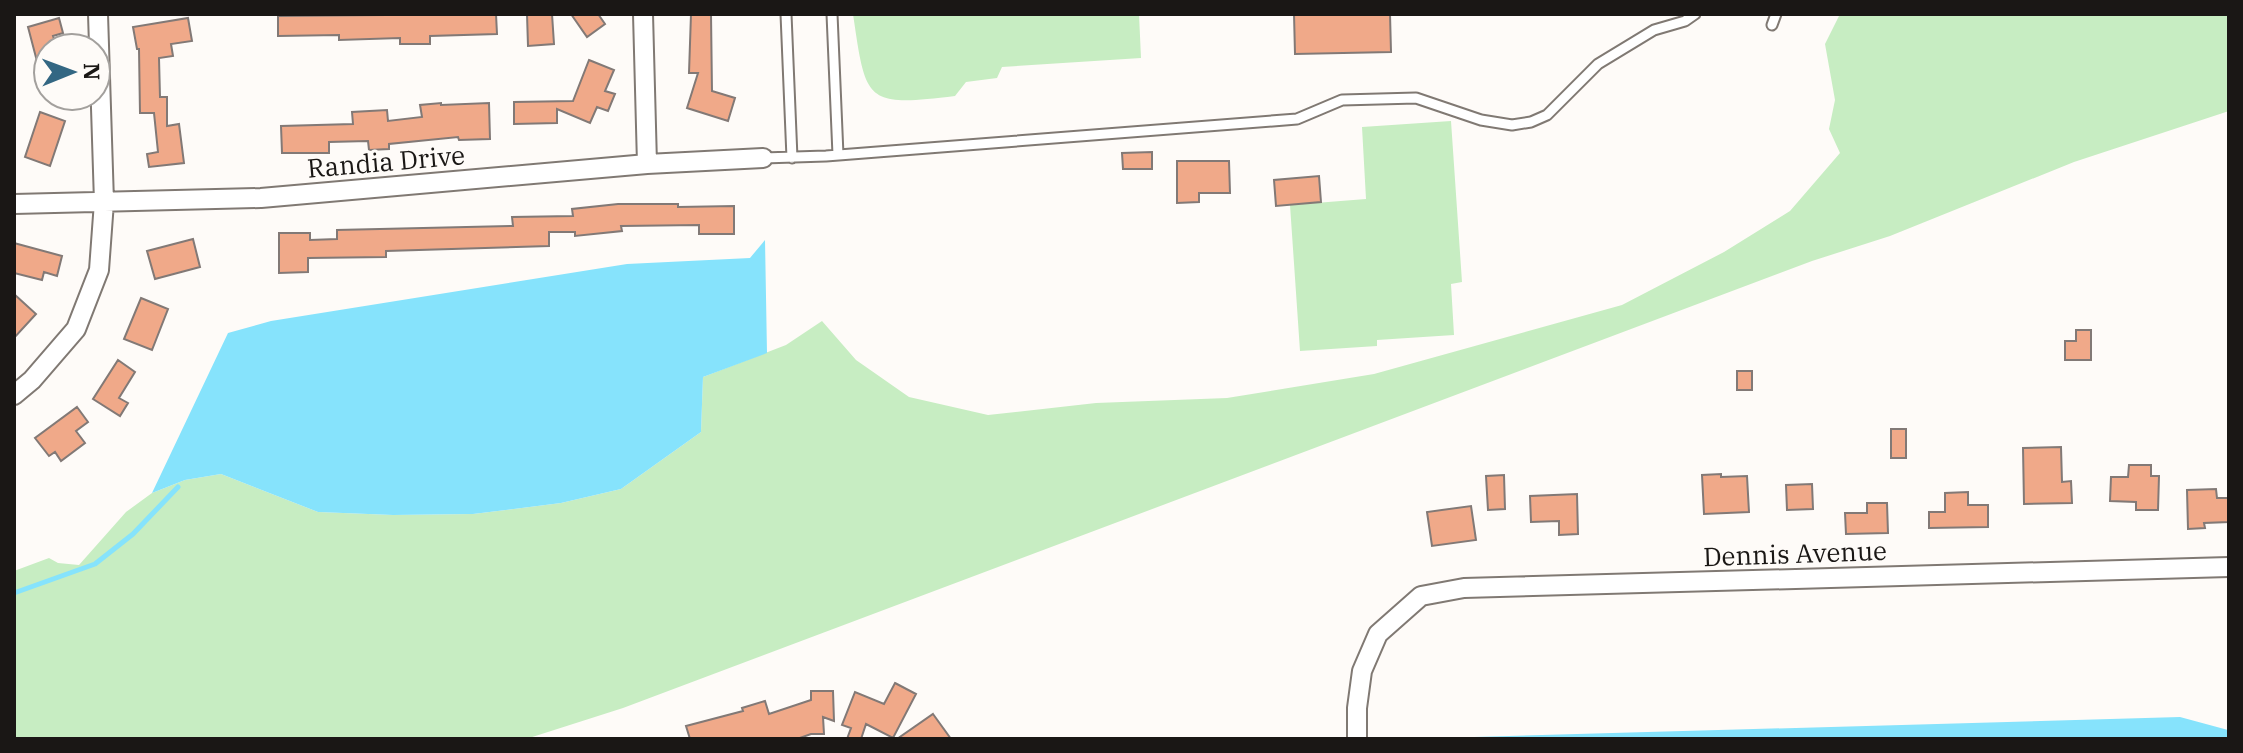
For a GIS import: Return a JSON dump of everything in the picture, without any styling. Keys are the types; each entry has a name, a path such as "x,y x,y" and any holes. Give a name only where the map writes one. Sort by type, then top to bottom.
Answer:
{"street":[{"path":"14,395 32,380 76,329 99,270 104,202 98,14"},
{"path":"643,14 647,164"},
{"name":"Randia Drive","path":"14,204 261,198 647,164 763,158"},
{"name":"Dennis Avenue","path":"1357,739 1362,671 1378,634 1421,596 1464,588 2229,567"}],"lane":[{"path":"786,14 792,158"},
{"path":"832,14 838,155"},
{"path":"763,158 838,155 1297,119 1342,100 1416,98 1481,120 1512,125 1547,115 1598,64 1654,30 1685,21 1695,14"},
{"path":"1772,25 1776,14"}],"green space":[{"path":"853,14 1139,14 1141,58 1002,67 997,78 966,82 955,96 903,100 887,98 875,92 867,82"},
{"path":"1840,14 2229,14 2229,111 2074,162 1890,236 1812,261 623,708 526,739 14,739 14,571 49,558 58,563 79,565 126,512 152,493 185,480 221,474 318,512 393,515 473,514 561,503 621,489 701,432 703,377 786,345 822,321 856,360 909,397 988,415 1096,403 1227,398 1374,374 1622,305 1724,252 1790,211 1840,153 1829,129 1835,100 1825,44"},
{"path":"1451,121 1462,282 1451,284 1454,335 1377,340 1377,346 1300,351 1290,205 1366,199 1362,127"}],"water":[{"path":"765,240 767,353 703,377 701,432 621,489 561,503 473,514 393,515 318,512 221,474 185,480 152,493 228,333 271,321 627,264 750,258"},
{"path":"2180,717 2228,730 2229,739 1474,737"}],"building":[{"path":"496,14 497,34 430,36 430,44 400,44 400,38 339,40 339,35 278,36 278,16"},
{"path":"527,14 552,14 554,44 528,46"},
{"path":"571,14 598,14 605,24 587,37"},
{"path":"691,14 711,14 712,91 735,98 728,121 687,108 698,73 689,73"},
{"path":"1294,14 1390,14 1391,52 1295,54"},
{"path":"59,18 63,32 32,32 32,42 28,27"},
{"path":"188,18 192,41 171,44 173,56 159,58 160,97 167,97 167,126 179,124 184,163 149,167 147,154 158,152 154,113 140,113 139,49 133,27"},
{"path":"589,60 614,70 605,91 615,94 608,111 597,107 590,123 557,109 557,123 514,124 514,102 573,101"},
{"path":"489,103 490,139 459,140 458,137 389,144 389,149 369,150 368,141 329,142 329,153 282,153 281,126 353,124 352,112 387,110 388,121 422,117 420,105"},
{"path":"40,112 65,121 50,166 25,157"},
{"path":"1152,152 1152,169 1123,169 1122,153"},
{"path":"1177,161 1229,161 1230,193 1199,193 1199,202 1177,203"},
{"path":"1319,176 1321,202 1276,206 1274,180"},
{"path":"618,204 734,206 734,234 699,234 699,225 621,226 622,231 575,236 575,232 549,232 549,246 386,251 386,257 308,258 308,272 279,273 279,233 310,233 310,240 337,239 337,230 513,226 512,217 573,216 572,209"},
{"path":"193,239 200,267 155,279 147,251"},
{"path":"14,243 62,256 57,276 44,272 42,280 14,273"},
{"path":"14,294 36,314 14,338"},
{"path":"141,298 168,309 152,350 124,339"},
{"path":"2076,330 2091,330 2091,360 2065,360 2065,341 2076,341"},
{"path":"118,360 135,372 119,398 128,403 120,416 93,399"},
{"path":"1737,371 1752,371 1752,390 1737,390"},
{"path":"77,407 88,422 76,431 85,443 61,461 55,452 49,456 35,438"},
{"path":"1891,429 1906,429 1906,458 1891,458"},
{"path":"2061,447 2062,482 2071,481 2072,503 2024,504 2023,448"},
{"path":"2129,465 2151,465 2151,476 2159,476 2158,510 2136,510 2136,502 2110,501 2111,477 2128,477"},
{"path":"1721,474 1721,477 1747,476 1749,512 1704,514 1702,475"},
{"path":"1504,475 1505,509 1488,510 1486,476"},
{"path":"1812,484 1813,509 1787,510 1786,485"},
{"path":"2216,489 2217,498 2229,498 2229,522 2204,523 2205,528 2188,529 2187,490"},
{"path":"1968,492 1968,505 1988,505 1988,527 1929,528 1929,512 1945,512 1945,493"},
{"path":"1577,494 1578,534 1559,535 1559,521 1531,522 1530,496"},
{"path":"1867,503 1887,503 1888,533 1846,534 1845,513 1867,513"},
{"path":"1471,506 1476,540 1432,546 1427,512"},
{"path":"895,683 916,694 893,738 866,724 861,739 847,739 851,728 842,725 855,692 884,704"},
{"path":"811,691 833,691 834,721 823,717 824,734 797,739 690,739 686,726 743,711 742,708 765,701 769,714 811,700"},
{"path":"933,714 951,739 897,739"}],"waterway":[{"path":"14,593 95,564 133,534 178,487"}]}
